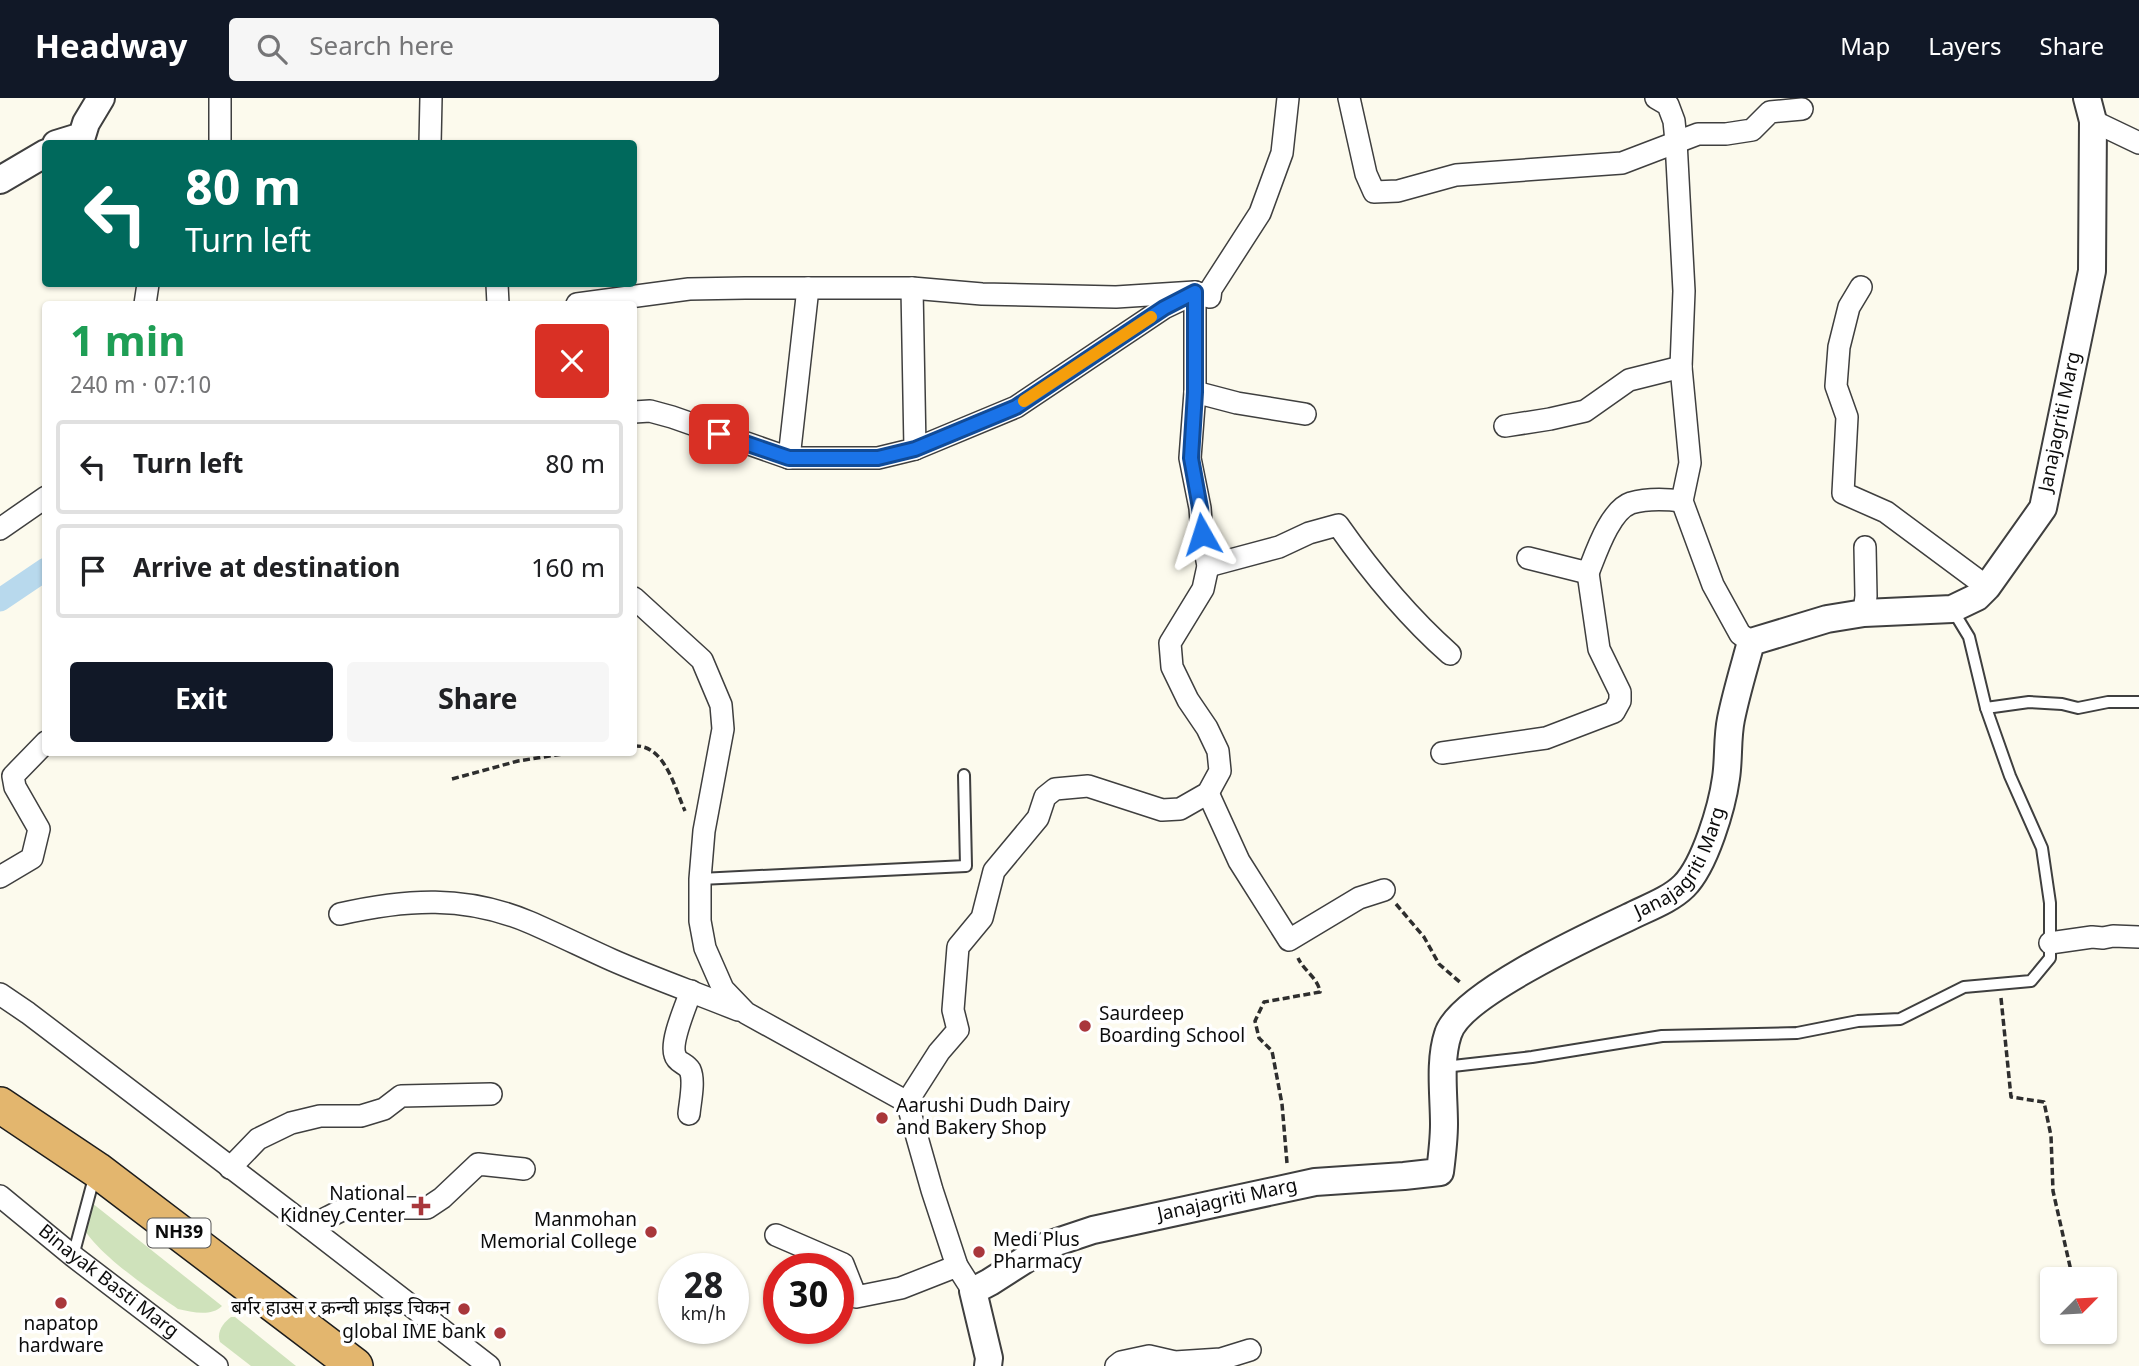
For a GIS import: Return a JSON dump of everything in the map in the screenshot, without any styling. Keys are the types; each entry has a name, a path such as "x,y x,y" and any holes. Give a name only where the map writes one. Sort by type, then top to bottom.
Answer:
{"highway":[{"name":"NH39","path":"0,1105 97,1170 355,1366"}],"street":[{"path":"69,140 82,136 86,123 101,98"},
{"path":"220,98 220,140"},
{"path":"430,140 431,98"},
{"path":"599,301 689,289 808,288 912,288 982,294 1116,297 1195,292 1210,297 1211,289 1260,214 1282,153 1289,98"},
{"path":"1349,98 1364,165 1374,192 1398,191 1456,175 1622,163 1698,134 1752,131 1770,112 1802,109"},
{"path":"1656,98 1668,105 1674,121 1676,141 1684,291 1681,367 1690,463 1682,501 1713,585 1740,634 1751,642"},
{"path":"2090,109 2114,129 2139,143"},
{"name":"Janajagriti Marg","path":"973,1291 1048,1245 1093,1230 1315,1182 1440,1172 1448,1032 1461,1016 1491,990 1569,946 1667,898 1684,887 1698,868 1713,828 1726,779 1730,721 1751,642 1826,619 1864,613 1952,609 1977,597 1987,587 2043,508 2092,271 2090,109"},
{"path":"0,180 42,155"},
{"path":"1861,287 1849,307 1839,347 1836,386 1847,417 1843,493 1886,512 1987,587"},
{"path":"789,458 808,288"},
{"path":"912,288 915,449"},
{"path":"907,1102 939,1052 958,1030 953,1010 958,947 982,918 994,871 1038,818 1045,797 1055,789 1088,786 1161,810 1180,809 1208,793 1220,771 1218,751 1172,667 1170,643 1203,589 1208,566 1191,458 1195,392 1195,292"},
{"path":"637,412 650,411 672,417 789,458 878,458 915,449 1016,407 1164,308 1195,292"},
{"path":"1505,426 1585,411 1629,380 1681,367"},
{"path":"1195,392 1237,403 1305,414"},
{"path":"1442,753 1546,738 1614,712 1620,701 1620,692 1599,649 1588,573 1612,519 1628,503 1656,499 1682,501"},
{"path":"0,530 42,500"},
{"path":"1208,566 1279,547 1309,533 1338,525 1368,567 1428,634 1450,654"},
{"path":"1864,613 1865,547"},
{"path":"1528,558 1588,573"},
{"path":"637,601 702,660 721,705 723,729 704,831 699,921 705,948 723,989 746,1013"},
{"path":"0,877 32,858 39,829 15,787 13,775 42,746"},
{"path":"1208,793 1239,861 1289,940 1359,898 1384,890"},
{"path":"340,914 399,902 428,901 482,907 531,922 616,962 746,1013 907,1102 957,1266 973,1291 989,1358 988,1366"},
{"path":"2050,943 2092,937 2139,937"},
{"path":"689,1114 692,1078 687,1067 675,1058 674,1051 691,991"},
{"path":"0,994 489,1366"},
{"path":"230,1168 258,1139 292,1123 320,1116 361,1116 384,1109 401,1096 491,1094"},
{"path":"309,1227 346,1208 427,1208 442,1198 478,1164 524,1169"},
{"name":"Binayak Basti Marg","path":"0,1196 73,1256 217,1366"},
{"path":"776,1235 843,1264 856,1297 901,1287 957,1266"},
{"path":"1115,1366 1149,1356 1175,1362 1221,1359 1250,1350"}],"lane":[{"path":"1444,1067 1532,1057 1662,1036 1797,1033 1858,1021 1900,1019 1964,987 2031,981 2050,958 2050,903 2042,848 2010,776 1986,708 1969,637 1952,609"},
{"path":"1986,708 2029,702 2078,708 2108,702 2139,702"},
{"path":"700,878 966,866 964,775"},
{"path":"73,1256 97,1170"}],"path":[{"path":"637,746 652,752 663,762 693,827 704,831"},
{"path":"452,779 519,761 550,756"},
{"path":"1384,890 1424,937 1438,964 1480,999"},
{"path":"1289,940 1302,967 1318,983 1320,992 1264,1002 1255,1021 1259,1038 1272,1051 1282,1104 1291,1187"},
{"path":"2001,985 2001,1009 2011,1097 2044,1102 2051,1136 2053,1191 2070,1267"}],"green space":[{"path":"85,1202 92,1203 222,1306 207,1313 178,1309 132,1276 95,1243 83,1227 79,1213"},
{"path":"235,1317 296,1366 251,1366 220,1342 223,1324"}],"waterway":[{"path":"0,600 42,572"}],"slow traffic":[{"path":"1024,401 1151,317"}],"place":[{"name":"Saurdeep Boarding School","path":"1085,1026"},
{"name":"Aarushi Dudh Dairy and Bakery Shop","path":"882,1118"},
{"name":"National Kidney Center","path":"421,1206"},
{"name":"Manmohan Memorial College","path":"651,1232"},
{"name":"Medi Plus Pharmacy","path":"979,1252"},
{"name":"napatop hardware","path":"61,1303"},
{"name":"बर्गर हाउस र क्रन्ची फ्राइड चिकन","path":"464,1309"},
{"name":"global IME bank","path":"500,1333"}],"route":[{"path":"719,434 789,458 878,458 915,449 1016,407 1164,308 1195,292 1195,392 1191,458 1202,534"}]}
